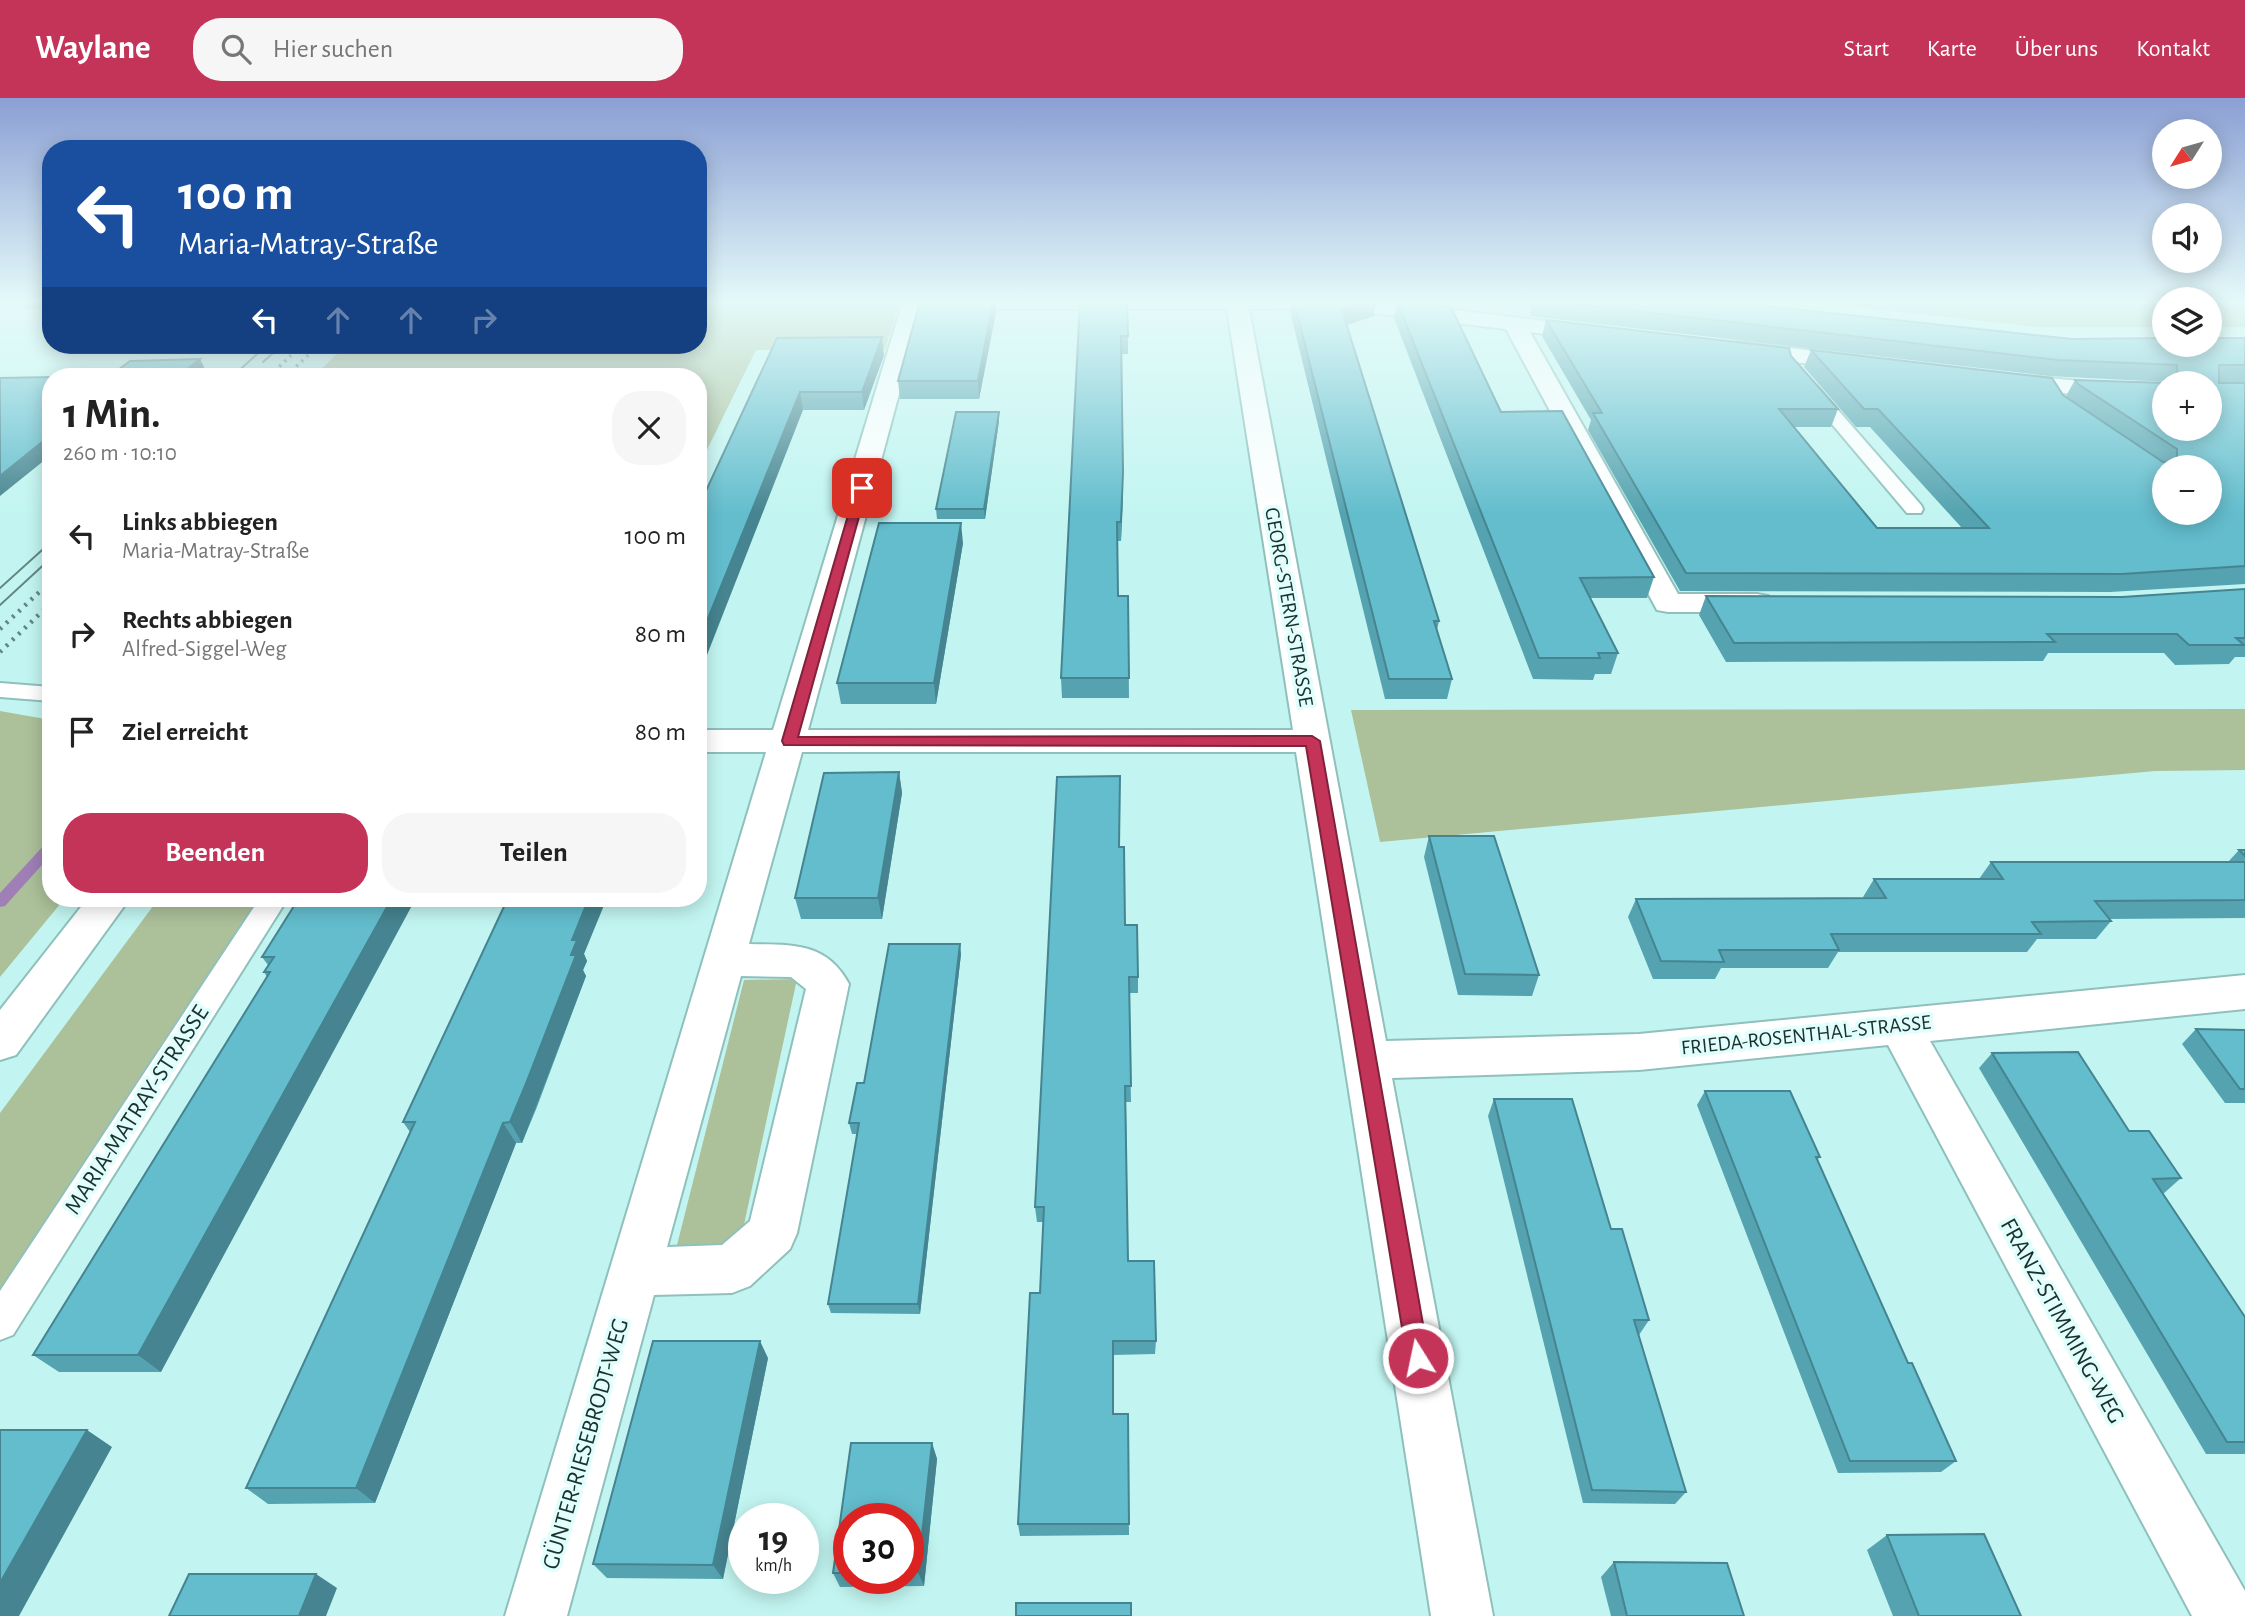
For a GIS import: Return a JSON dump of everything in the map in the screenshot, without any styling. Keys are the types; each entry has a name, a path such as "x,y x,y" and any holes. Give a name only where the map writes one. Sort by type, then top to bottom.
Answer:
{"street":[{"name":"GÜNTER-RIESEBRODT-WEG","path":"536,1616 894,372"},
{"name":"GEORG-STERN-STRASSE","path":"1249,372 1462,1616"},
{"path":"1542,372 1668,603 1779,603"},
{"path":"1980,378 2101,390 2152,391"},
{"path":"707,741 1312,741"},
{"path":"0,1042 103,907"},
{"path":"635,1272 732,1269 772,1233 828,984 801,961 726,960"},
{"name":"FRIEDA-ROSENTHAL-STRASSE","path":"1367,1060 1639,1052 2245,992"},
{"name":"FRANZ-STIMMING-WEG","path":"1899,1025 2225,1616"}],"lane":[{"path":"1796,372 1914,509"},
{"path":"2049,386 2061,405"},
{"path":"0,690 42,693"},
{"name":"MARIA-MATRAY-STRASSE","path":"0,1323 268,907"}],"green space":[{"path":"707,372 745,372 707,450"},
{"path":"2245,709 2245,770 2155,771 1380,842 1351,710"},
{"path":"0,711 42,718 42,907 58,907 0,977"},
{"path":"152,907 265,907 0,1313 0,1113"},
{"path":"797,979 739,1248 676,1249 744,980"}],"building":[{"path":"761,372 869,372 862,392 800,392 707,621 707,489"},
{"path":"901,372 980,372 978,381 898,381"},
{"path":"1076,372 1122,372 1123,472 1121,522 1117,522 1118,596 1128,596 1129,678 1061,678"},
{"path":"1312,372 1361,372 1439,621 1434,621 1452,679 1389,679"},
{"path":"1425,372 1482,372 1501,412 1562,411 1654,577 1580,578 1618,653 1598,653 1600,658 1539,658"},
{"path":"1577,372 1805,372 1838,409 1779,409 1877,528 1989,528 1878,409 1864,409 1831,372 1999,372 2052,378 2063,395 2153,455 2152,525 2222,525 2222,455 2177,455 2177,449 2165,441 2222,441 2222,383 2245,383 2245,566 2122,574 1686,573 1593,413 1602,413"},
{"path":"42,377 42,442 0,476 0,378"},
{"path":"2075,380 2152,383 2152,433 2078,384"},
{"path":"956,412 999,412 984,509 936,509"},
{"path":"879,523 961,523 934,683 837,683"},
{"path":"2245,589 2245,638 2236,638 2244,645 2189,645 2177,634 2047,634 2055,642 1734,643 1706,596 2122,597"},
{"path":"899,772 878,898 795,898 824,773"},
{"path":"1120,776 1119,847 1124,847 1125,925 1137,925 1138,977 1129,977 1131,1086 1125,1086 1128,1261 1154,1261 1156,1341 1113,1341 1113,1414 1128,1414 1129,1524 1018,1524 1030,1293 1040,1293 1044,1207 1035,1207 1057,777"},
{"path":"1429,836 1494,836 1539,975 1465,974"},
{"path":"1991,862 2245,862 2245,900 2095,901 2111,921 2032,922 2041,934 1831,934 1839,950 1719,950 1724,962 1661,961 1636,899 1886,898 1874,879 2003,879"},
{"path":"293,907 387,907 138,1355 33,1355 270,972 264,972 274,957 262,957"},
{"path":"504,907 585,907 572,940 577,940 571,955 576,955 525,1086 510,1122 503,1123 356,1488 246,1488 415,1122 403,1122"},
{"path":"889,944 960,944 918,1304 828,1304 859,1123 849,1123 857,1083 864,1083"},
{"path":"2196,1029 2245,1030 2245,1089 2240,1089"},
{"path":"2078,1052 2129,1131 2149,1131 2181,1178 2153,1179 2245,1317 2245,1442 2227,1442 1992,1053"},
{"path":"1705,1091 1790,1091 1820,1157 1816,1157 1908,1363 1912,1363 1956,1461 1850,1461"},
{"path":"1494,1099 1572,1099 1611,1229 1622,1229 1649,1320 1634,1320 1686,1492 1592,1490"},
{"path":"653,1341 760,1341 713,1565 593,1564"},
{"path":"0,1430 87,1430 0,1583"},
{"path":"851,1443 932,1443 924,1517 924,1503 843,1503"},
{"path":"1984,1534 2021,1616 1919,1616 1887,1535"},
{"path":"1614,1562 1727,1563 1744,1616 1627,1616"},
{"path":"189,1574 316,1574 299,1616 169,1616"},
{"path":"1016,1603 1131,1603 1131,1616 1016,1616"}],"waterway":[{"path":"0,902 42,856"}],"tram line":[{"path":"0,588 42,550"},
{"path":"0,605 42,566"}],"railway":[{"path":"0,629 42,589"},
{"path":"0,652 42,612"}],"route":[{"path":"862,488 789,741 1312,741 1418,1358"}]}
